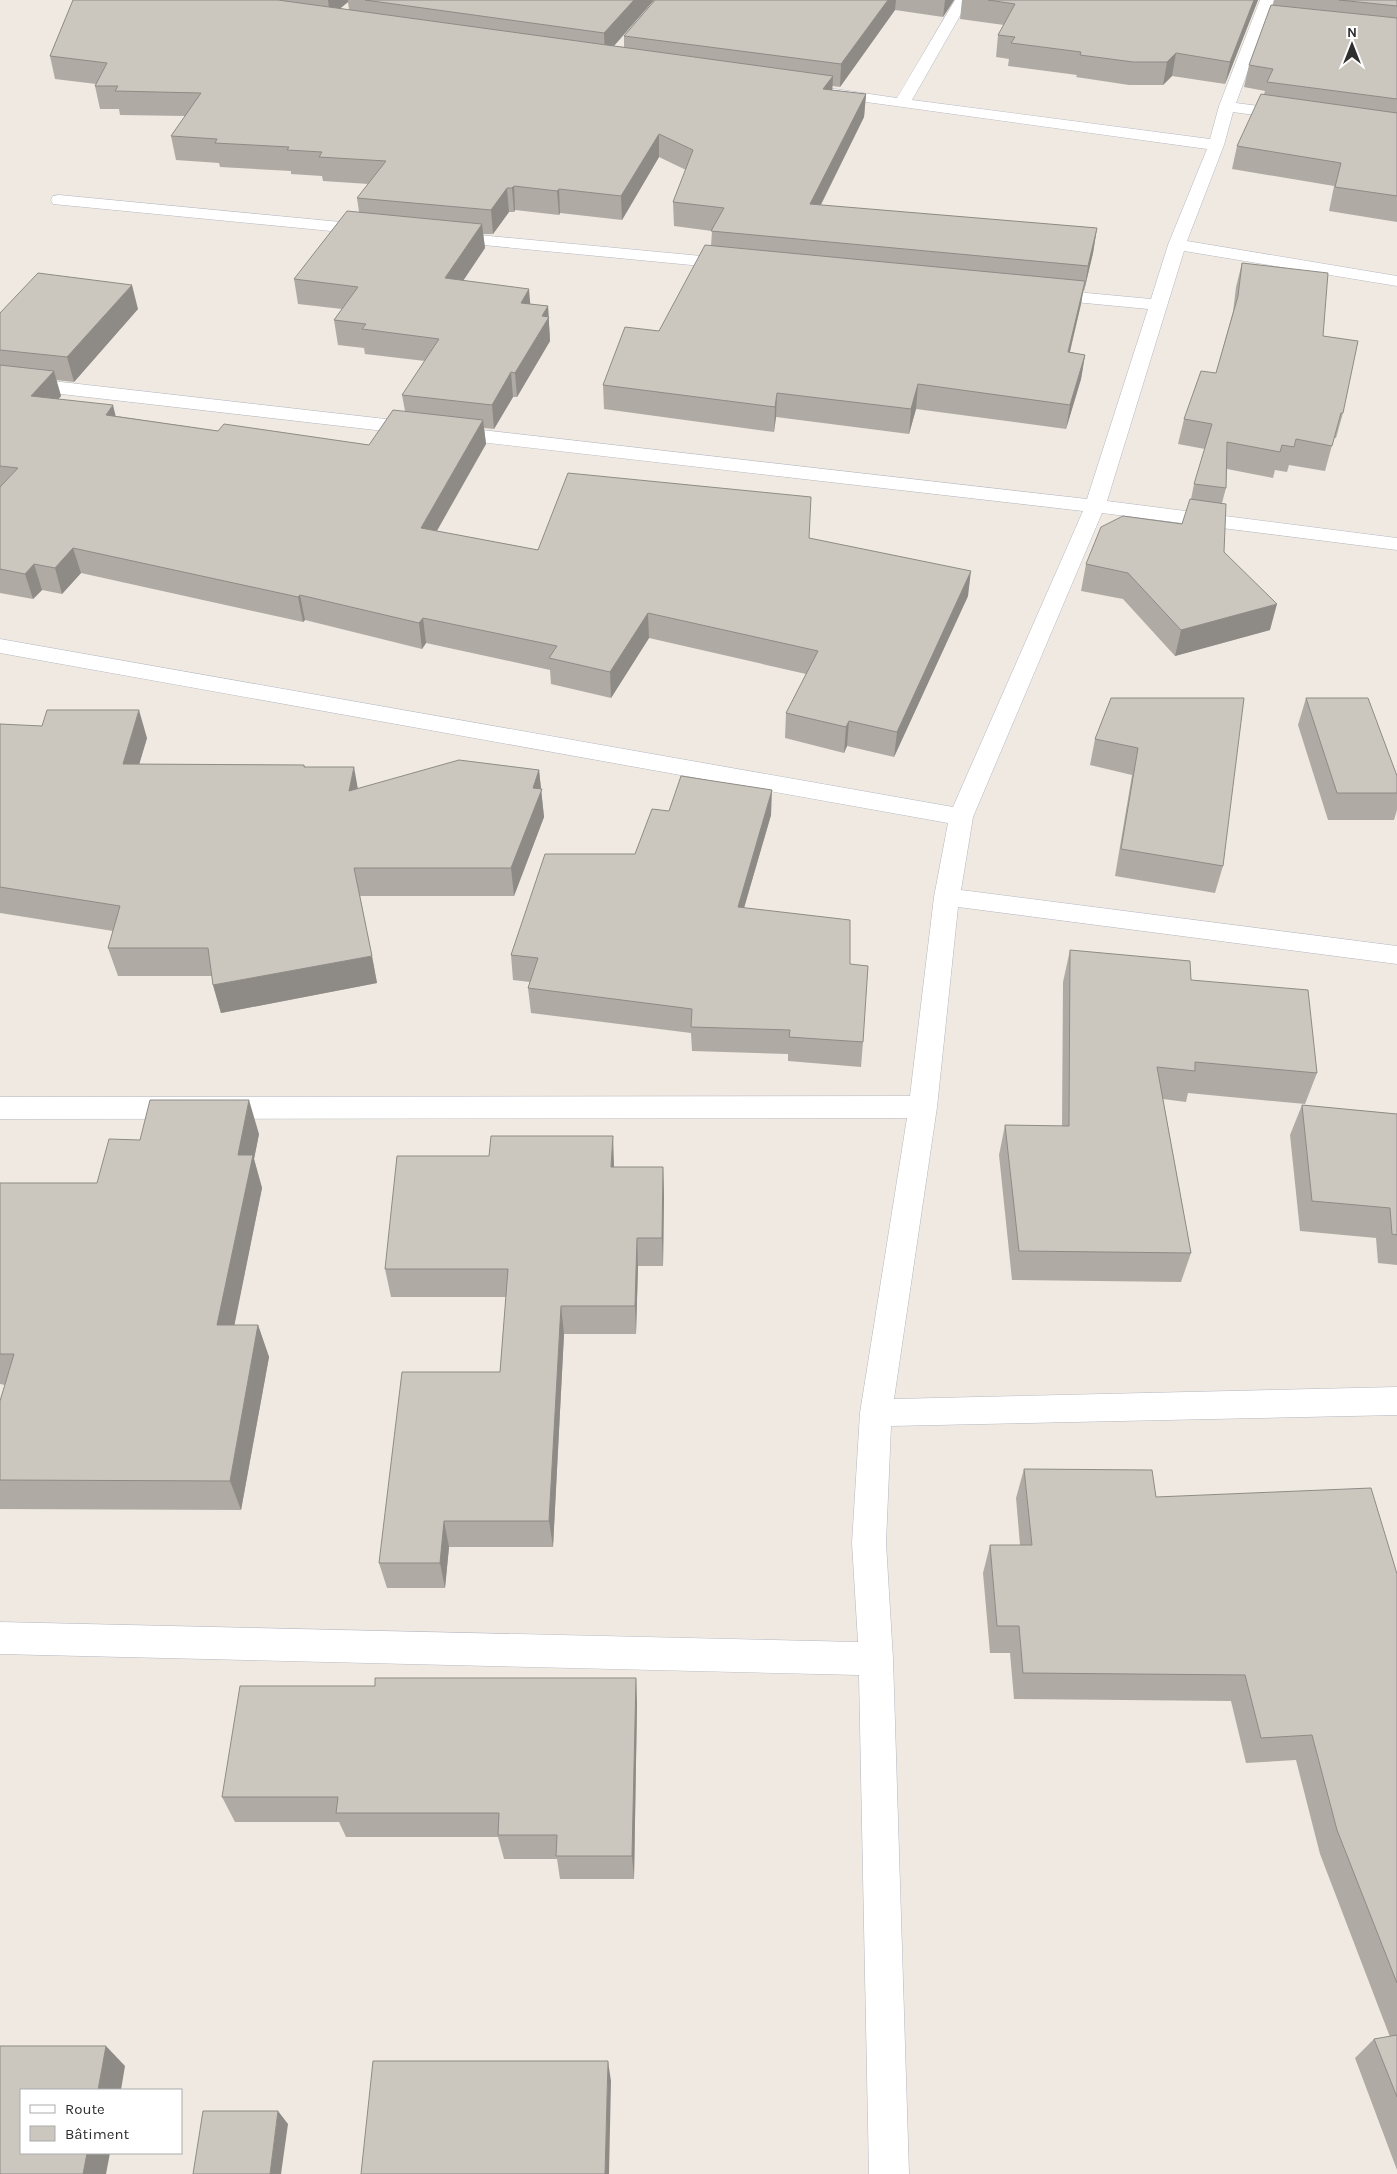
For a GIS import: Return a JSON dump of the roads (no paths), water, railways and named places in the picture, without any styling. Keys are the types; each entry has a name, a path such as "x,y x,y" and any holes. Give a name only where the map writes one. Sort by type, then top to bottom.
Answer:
{"street":[{"path":"902,103 962,0"},
{"path":"889,2174 876,1659 869,1544 876,1413 923,1107 947,898 961,816 1095,506 1177,245 1216,145 1227,106 1268,14"},
{"path":"814,91 1216,145"},
{"path":"1227,106 1303,117"},
{"path":"59,200 385,231"},
{"path":"435,236 752,266"},
{"path":"1177,245 1397,281"},
{"path":"1029,293 1157,305"},
{"path":"0,381 1095,506 1397,544"},
{"path":"0,646 961,816"},
{"path":"947,898 1397,955"},
{"path":"0,1108 923,1107"},
{"path":"876,1413 1397,1401"},
{"path":"0,1638 876,1659"}]}
